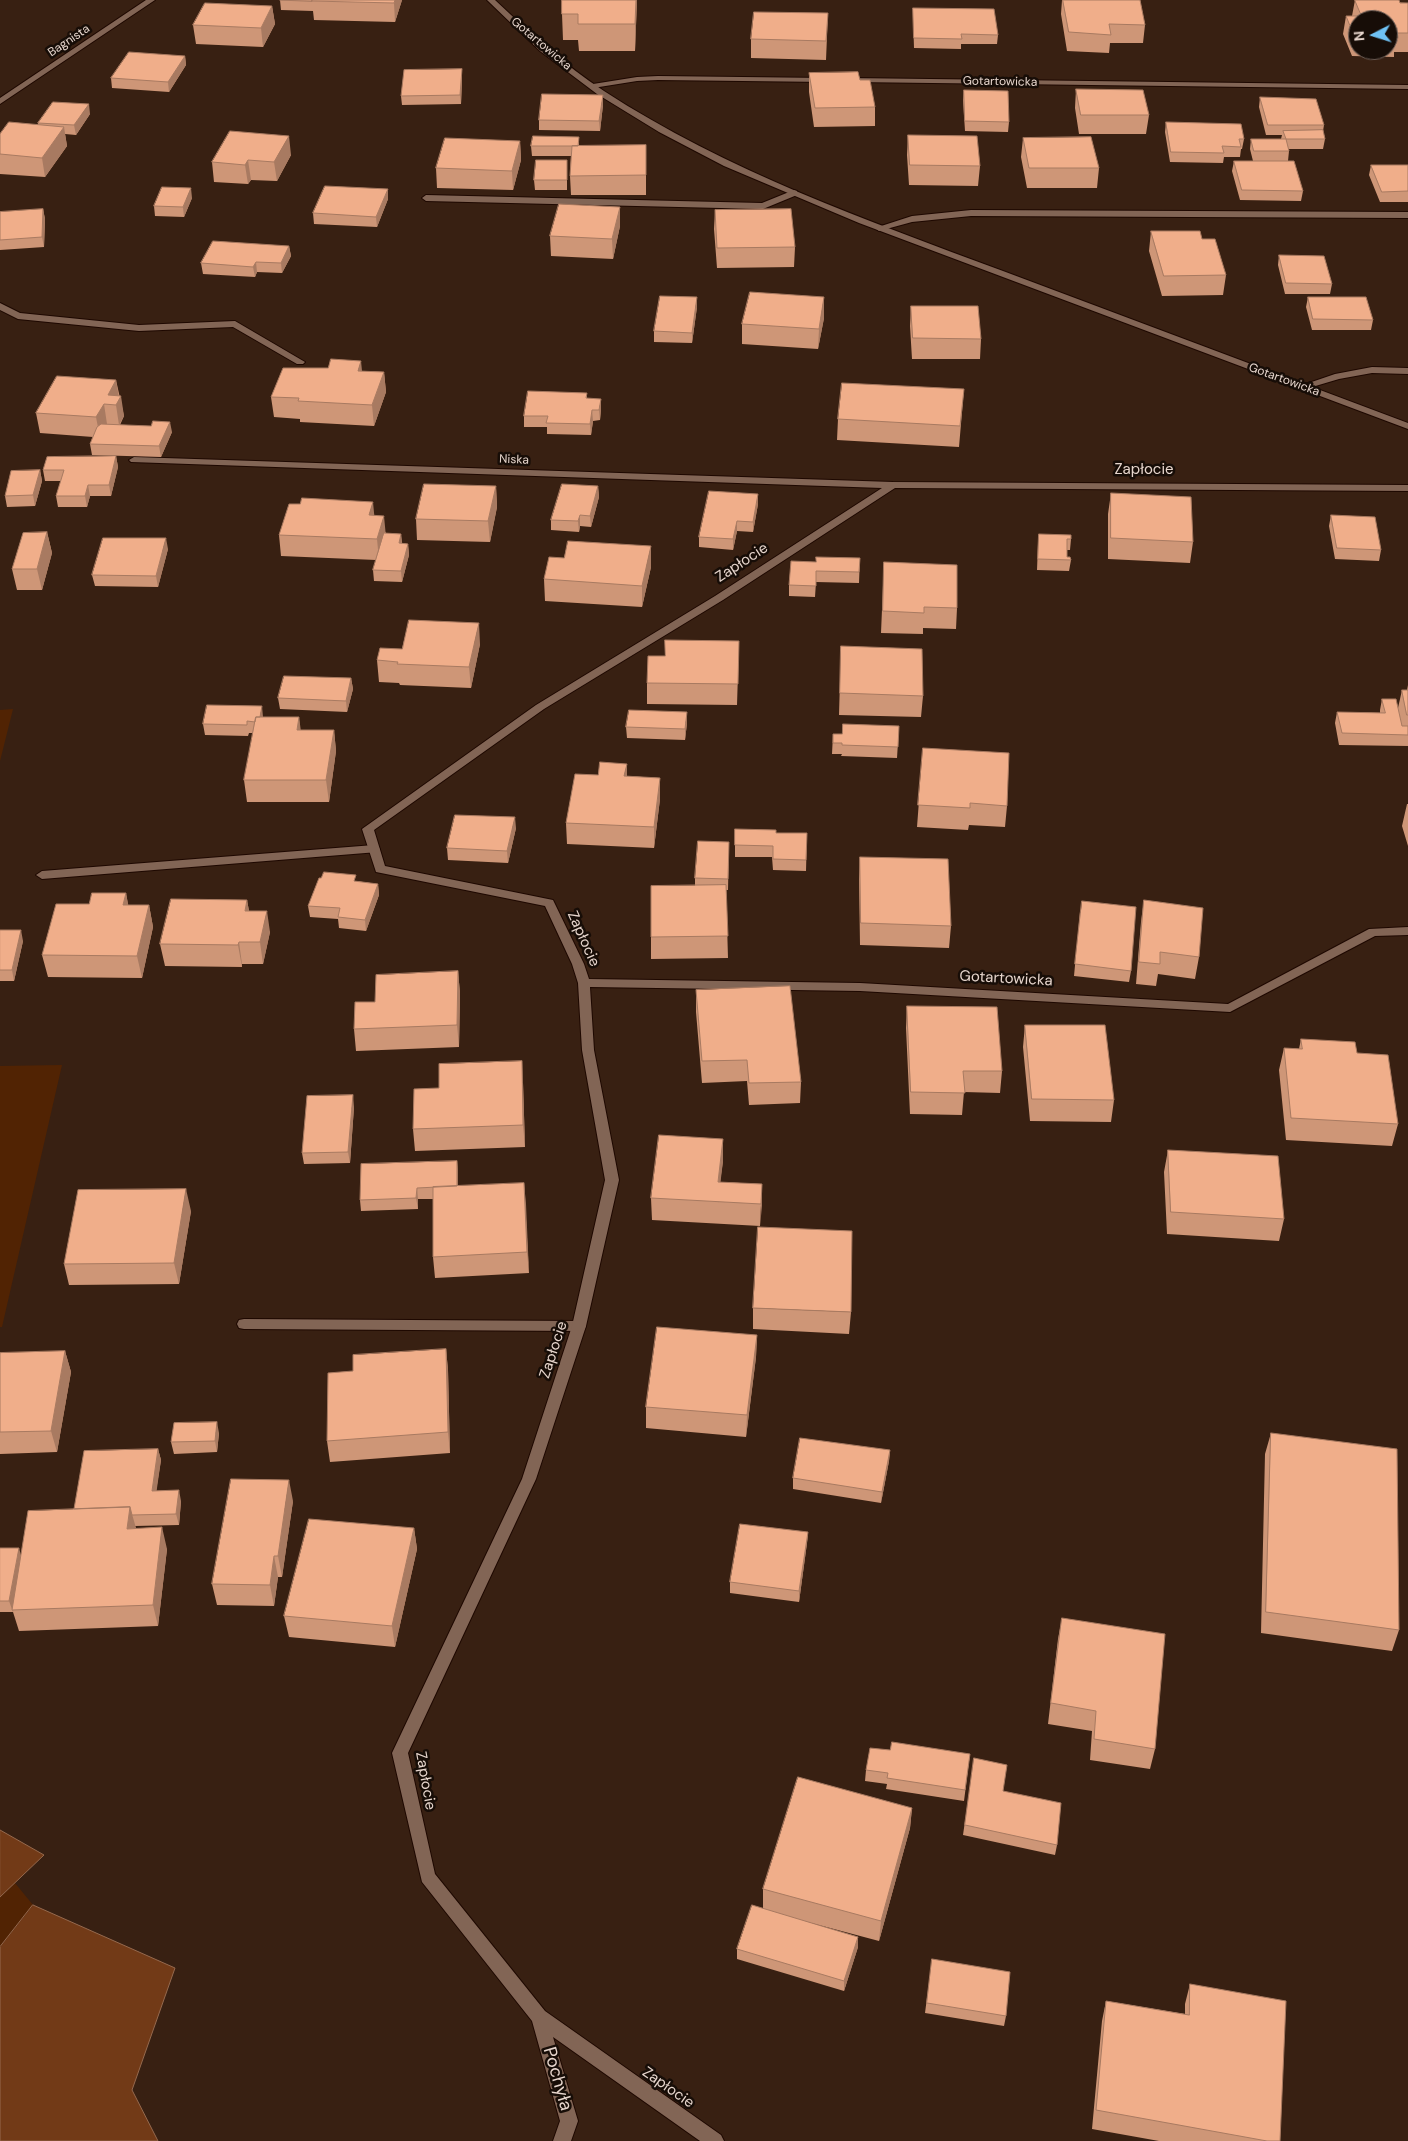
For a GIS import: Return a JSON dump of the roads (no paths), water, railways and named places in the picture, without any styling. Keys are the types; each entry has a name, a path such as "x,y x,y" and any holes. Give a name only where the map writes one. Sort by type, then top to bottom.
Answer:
{"street":[{"name":"Bagnista","path":"0,102 151,0"},
{"name":"Gotartowicka","path":"491,0 546,51 593,86 696,149 794,193 879,228 1408,426"},
{"path":"593,86 637,79 658,78 838,80"},
{"name":"Gotartowicka","path":"848,80 1408,86"},
{"path":"426,198 763,206 794,193"},
{"path":"879,228 912,218 971,213 1408,215"},
{"path":"0,306 18,316 139,328 235,324 300,362"},
{"path":"1302,387 1338,376 1372,370 1408,371"},
{"name":"Niska","path":"134,460 893,485"},
{"name":"Zapłocie","path":"715,2141 539,2016 428,1876 400,1753 529,1479 580,1326 612,1180 588,1050 584,983 578,964 549,903 380,869 368,829 540,708 719,598 893,485 1408,488"},
{"path":"42,875 374,849"},
{"name":"Gotartowicka","path":"584,983 860,987 1230,1008 1373,932 1408,931"},
{"path":"244,1324 580,1326"},
{"name":"Pochyła","path":"539,2016 569,2121 562,2141"}]}
